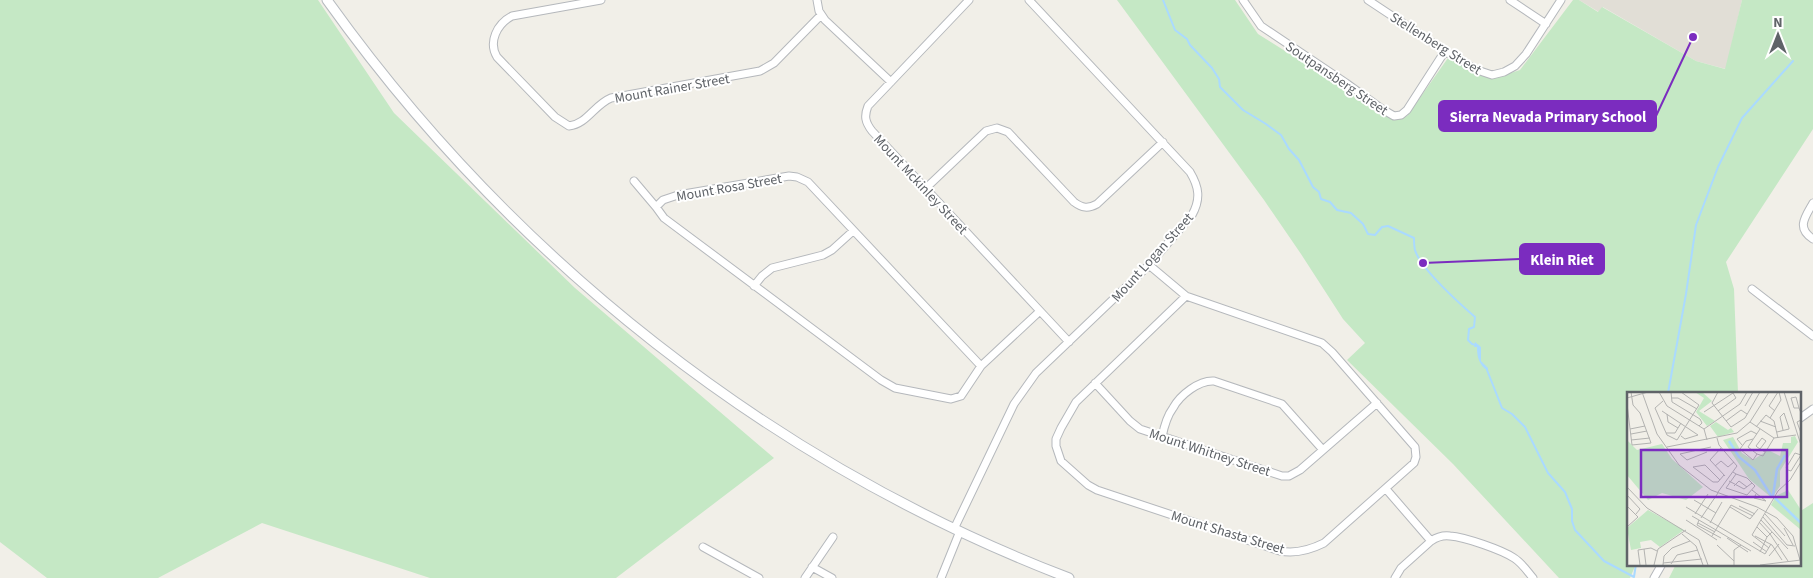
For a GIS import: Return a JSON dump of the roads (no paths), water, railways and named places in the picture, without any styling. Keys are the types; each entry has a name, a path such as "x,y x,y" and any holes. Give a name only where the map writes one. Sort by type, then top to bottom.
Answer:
{"main road":[{"path":"326,0 374,64 441,143 531,236 597,296 659,347 752,413 833,464 957,530 1069,578"}],"street":[{"name":"Mount Rainer Street","path":"601,0 512,16 502,23 495,35 493,47 497,57 555,117 568,126 581,123 602,103 611,98 760,71 774,63 822,14"},
{"path":"816,0 822,14 891,82"},
{"name":"Mount Mckinley Street","path":"969,0 868,106 865,114 866,120 872,131 1069,342"},
{"name":"Mount Logan Street","path":"941,578 957,530 991,450 1021,392 1036,373 1149,265 1192,215 1197,206 1198,190 1190,172 1029,0"},
{"name":"Soutpansberg Street","path":"1244,0 1256,20 1268,32 1346,82 1382,110 1394,116 1401,115 1407,110 1445,51"},
{"name":"Stellenberg Street","path":"1368,0 1445,51 1484,73 1492,75 1515,66 1526,54 1562,0"},
{"path":"1510,0 1546,24"},
{"path":"926,188 986,131 997,128 1008,132 1074,202 1079,206 1089,207 1097,204 1163,142"},
{"name":"Mount Rosa Street","path":"980,366 808,182 797,177 780,178 669,197 656,207 664,218 881,380 895,388 956,399 965,392 980,366 1040,311"},
{"path":"634,181 656,207"},
{"path":"1813,203 1803,224 1805,232 1813,239"},
{"path":"754,286 772,268 824,255 854,231"},
{"name":"Mount Shasta Street","path":"1149,265 1186,296 1322,343 1377,402 1415,447 1414,462 1324,543 1300,552 1290,552 1268,547 1097,490 1088,485 1061,461 1056,446 1056,439 1070,409 1186,296"},
{"path":"1752,289 1813,336"},
{"path":"1162,437 1174,406 1196,385 1207,381 1214,381 1282,404 1323,450"},
{"name":"Mount Whitney Street","path":"1095,383 1117,408 1140,429 1282,476 1288,476 1300,470 1377,402"},
{"path":"1800,418 1813,409"},
{"path":"1386,489 1432,541"},
{"path":"1395,578 1401,568 1435,538 1448,535 1474,542 1515,559 1534,578"},
{"path":"805,578 833,537"},
{"path":"703,547 759,578"},
{"path":"1654,578 1661,566"},
{"path":"812,567 832,578"}],"water":[{"path":"1475,342 1481,347 1481,361 1488,368 1488,371 1479,360 1477,347 1474,347"}],"waterway":[{"path":"1163,0 1175,30 1187,39 1190,45 1212,68 1219,79 1220,87 1243,110 1281,135 1289,149 1299,160 1313,187 1319,192 1321,199 1330,202 1337,210 1351,213 1363,224 1368,234 1375,235 1382,227 1388,226 1414,238 1415,250 1424,266 1475,317 1474,327 1469,329 1468,340 1476,345"},
{"path":"1668,392 1696,225 1718,167 1742,118 1793,61"},
{"path":"1487,370 1502,408 1512,414 1525,427 1548,473 1565,492 1572,509 1572,521 1575,530 1604,561 1634,577 1636,566"}],"place":[{"name":"Sierra Nevada Primary School","path":"1693,37"},
{"name":"Klein Riet","path":"1423,263"}]}
